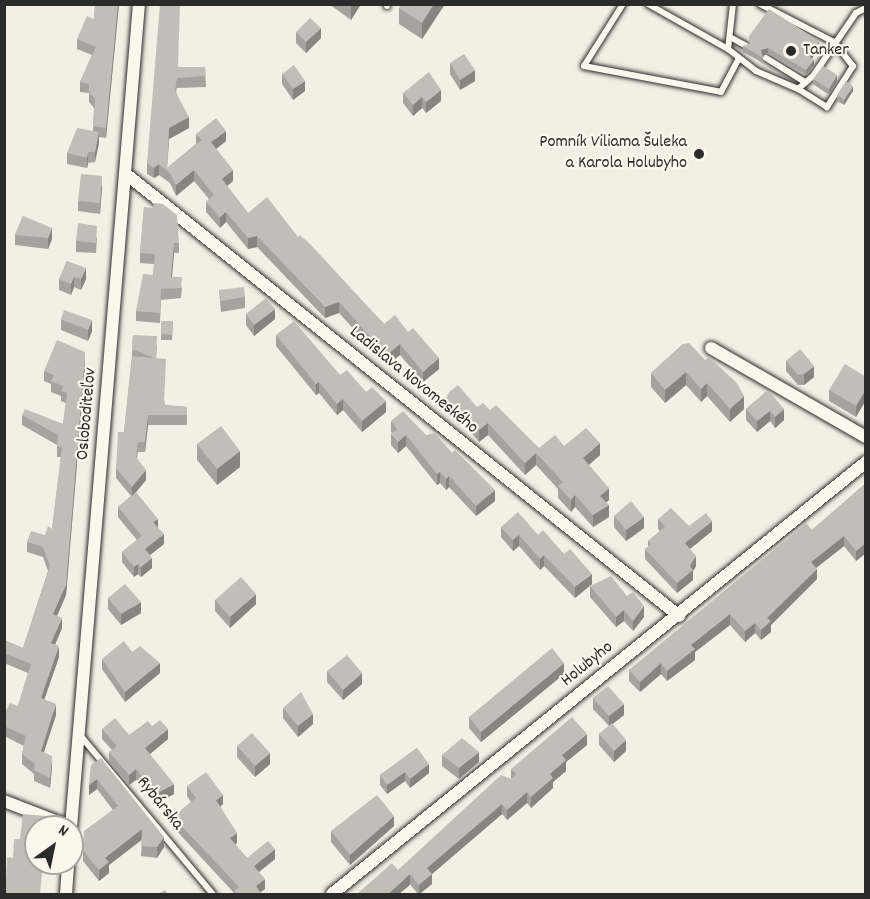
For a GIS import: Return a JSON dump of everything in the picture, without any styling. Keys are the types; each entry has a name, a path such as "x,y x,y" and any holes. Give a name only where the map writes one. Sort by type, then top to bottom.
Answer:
{"street":[{"name":"Osloboditeľov","path":"72,815 139,4"},
{"name":"Ladislava Novomeského","path":"126,174 679,616"},
{"path":"711,348 866,437"},
{"name":"Holubyho","path":"332,894 679,616 866,462"},
{"path":"4,801 40,815"},
{"path":"66,894 67,875"}],"lane":[{"path":"623,4 584,66 721,92 738,60"},
{"path":"648,4 728,49 738,60 798,89 827,107 853,66 834,42 760,4"},
{"path":"728,49 733,4"},
{"path":"798,89 856,13 866,8"},
{"path":"730,37 746,46"},
{"path":"766,58 805,82"},
{"name":"Rybárska","path":"79,734 213,894"}],"building":[{"path":"95,4 118,4 106,128 93,126 95,99 89,92 89,84 80,82 96,47 77,39 87,16 94,19"},
{"path":"160,4 180,4 178,67 205,67 206,76 177,78 175,91 189,117 169,128 167,168 202,140 196,134 216,118 226,131 211,142 233,170 222,179 248,213 267,197 298,237 300,235 311,245 384,324 395,315 408,332 413,328 439,358 423,372 400,344 387,355 339,302 325,307 257,236 248,238 226,212 220,217 206,202 214,195 194,170 176,185 170,173 159,164 154,168 147,163"},
{"path":"401,4 434,4 422,23 399,8"},
{"path":"769,9 819,41 810,57 814,60 806,70 768,48 761,50 763,58 743,46 750,44 749,36"},
{"path":"310,18 321,28 306,42 296,32"},
{"path":"464,54 475,70 460,80 450,63"},
{"path":"294,65 305,81 293,89 282,74"},
{"path":"823,66 837,75 829,89 813,79"},
{"path":"429,72 441,90 426,102 422,97 413,105 403,93"},
{"path":"846,81 853,86 844,100 837,95"},
{"path":"77,128 99,132 95,152 88,152 87,158 67,153"},
{"path":"81,174 102,176 100,203 78,201"},
{"path":"154,203 163,204 177,215 179,243 174,243 171,277 182,277 181,288 161,289 160,313 136,311 143,274 153,275 155,254 140,253 144,207 153,208"},
{"path":"23,216 52,228 48,238 15,235"},
{"path":"78,223 97,226 96,243 76,241"},
{"path":"67,261 86,268 81,279 74,277 71,284 59,279"},
{"path":"244,287 245,297 221,301 219,290"},
{"path":"266,298 275,309 254,325 246,314"},
{"path":"64,310 92,320 88,330 61,319"},
{"path":"161,321 173,321 172,335 161,334"},
{"path":"294,321 340,375 347,370 366,392 372,387 386,401 362,421 343,399 337,404 319,382 316,384 276,335"},
{"path":"133,335 157,336 156,358 166,359 164,405 187,407 187,415 148,415 145,442 138,442 136,457 146,470 132,487 116,468 118,432 124,432 132,356 154,358 132,349"},
{"path":"57,340 85,352 85,357 66,585 53,614 62,618 51,643 59,646 41,698 56,704 41,751 52,756 50,778 34,770 35,764 22,754 26,736 6,727 4,730 4,714 10,703 18,706 31,664 4,653 4,640 23,648 50,566 43,547 27,542 31,531 45,535 48,526 52,529 62,447 57,446 58,435 22,415 25,409 63,424 67,393 61,391 63,386 51,381 54,375 44,371"},
{"path":"689,343 705,360 709,357 737,383 744,396 730,409 707,383 701,389 686,372 665,390 651,373 683,344"},
{"path":"800,349 814,366 804,374 798,375 786,361"},
{"path":"845,364 866,377 866,389 856,406 829,390"},
{"path":"458,385 477,407 483,403 490,410 496,405 539,448 555,435 564,446 586,428 600,443 583,458 609,488 600,496 609,505 593,515 575,495 571,500 558,486 563,482 536,453 525,463 488,423 479,430 462,410 459,413 446,399 449,392"},
{"path":"768,390 784,409 775,417 770,411 757,421 746,409"},
{"path":"403,411 426,435 435,433 452,453 455,450 495,490 476,506 449,476 446,479 440,472 437,474 406,435 398,442 391,434 397,429 391,421"},
{"path":"221,426 240,451 217,469 197,444"},
{"path":"866,483 866,543 856,551 844,536 811,562 817,569 767,618 771,621 761,630 755,623 745,631 730,614 691,645 695,649 667,671 661,663 640,682 629,670 806,523 812,530"},
{"path":"136,492 158,519 153,522 164,534 145,549 152,558 141,567 138,564 134,567 122,552 142,536 118,507"},
{"path":"631,501 644,517 626,530 614,516"},
{"path":"671,508 689,526 706,513 712,521 685,543 696,556 690,566 693,570 677,583 645,549 651,544 648,541 665,527 658,519"},
{"path":"518,512 538,535 543,530 564,554 570,549 592,574 575,587 544,555 540,559 519,535 513,540 501,527"},
{"path":"611,576 627,596 633,592 644,606 633,621 624,610 616,617 590,586"},
{"path":"241,577 256,594 230,617 215,600"},
{"path":"125,584 141,602 121,614 108,598"},
{"path":"124,641 132,652 140,646 160,663 125,692 102,659"},
{"path":"552,648 564,663 481,732 469,717"},
{"path":"347,655 362,673 343,690 327,671"},
{"path":"608,686 624,704 609,716 593,698"},
{"path":"301,692 313,714 298,726 283,708"},
{"path":"572,717 587,734 562,755 566,760 550,774 553,778 531,797 527,792 507,810 502,804 427,868 432,874 419,885 410,874 388,894 357,894 392,863 398,870 501,775 511,779 516,774 511,769"},
{"path":"115,718 129,735 148,721 152,726 160,720 168,729 145,748 174,784 156,794 136,769 129,775 109,752 117,746 102,729"},
{"path":"612,723 626,740 614,751 599,734"},
{"path":"252,733 270,753 255,766 237,746"},
{"path":"462,738 479,752 459,768 442,755"},
{"path":"417,748 429,764 410,779 405,772 387,785 380,775"},
{"path":"101,758 164,837 157,847 141,846 142,829 105,858 109,862 99,870 84,851 84,831 118,806 97,779 89,785 91,765"},
{"path":"206,772 223,795 216,800 237,833 230,838 247,858 268,841 275,849 254,866 265,879 256,886 261,893 259,894 238,894 234,891 239,887 173,817 196,798 187,786"},
{"path":"377,795 394,816 350,855 331,831"},
{"path":"23,814 34,815 24,815 24,875 42,875 40,894 4,894 7,857 13,858 14,839 20,839"}],"place":[{"name":"Tanker","path":"791,51"},
{"name":"Pomník Viliama Šuleka a Karola Holubyho","path":"699,154"}]}
